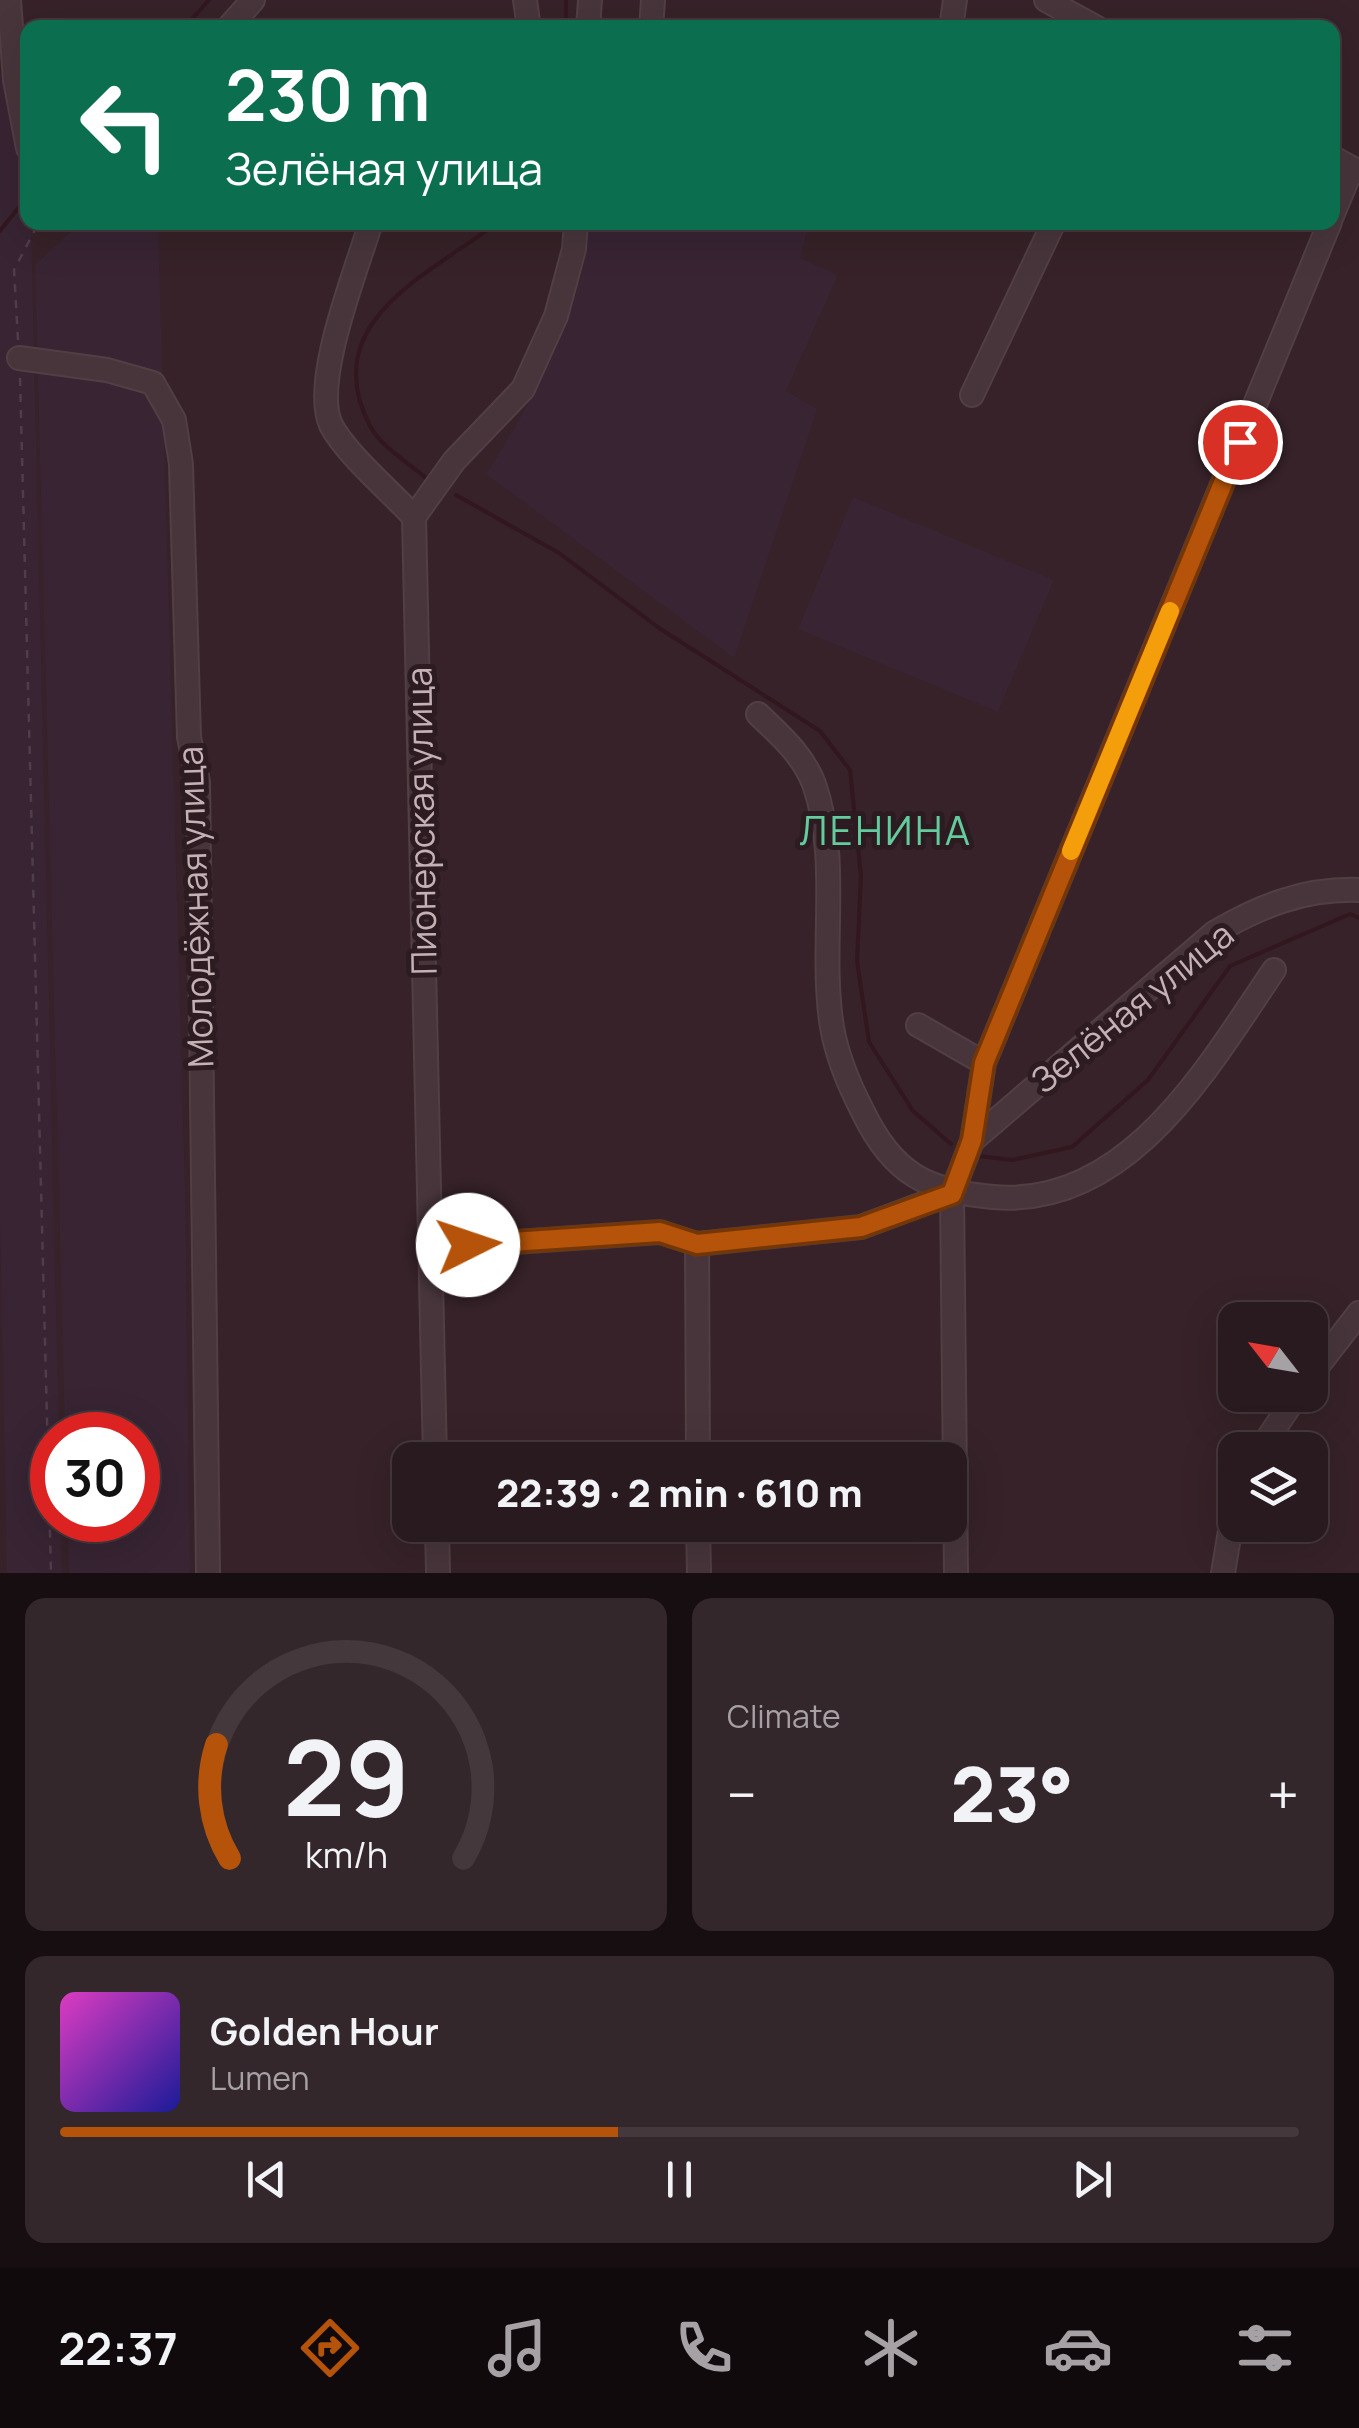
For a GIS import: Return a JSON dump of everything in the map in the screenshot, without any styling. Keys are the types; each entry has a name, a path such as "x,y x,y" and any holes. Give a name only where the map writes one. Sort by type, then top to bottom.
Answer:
{"street":[{"path":"9,0 20,106"},
{"path":"235,20 253,0"},
{"path":"1046,0 1082,20"},
{"path":"1340,190 1348,165"},
{"path":"369,230 329,370 324,408 334,430 414,517 454,461 523,389 556,316 575,230"},
{"path":"972,394 1050,230"},
{"path":"972,1140 984,1063 1326,230"},
{"name":"Молодёжная улица","path":"19,358 107,370 153,383 174,420 180,464 189,737 198,782 208,1573"},
{"name":"Пионерская улица","path":"414,517 435,1442"},
{"name":"Зелёная улица","path":"758,714 798,752 814,783 824,826 832,1027 845,1076 874,1134 906,1175 952,1194 1003,1198 1056,1192 1104,1168 1158,1129 1194,1086 1274,970"},
{"name":"Зелёная улица","path":"956,1573 952,1194 972,1140 1214,932 1276,902 1312,892 1359,890"},
{"path":"918,1025 984,1063"},
{"path":"430,1248 660,1232 697,1244 861,1227 952,1194"},
{"path":"697,1244 698,1442"},
{"path":"1328,1353 1359,1313"},
{"path":"437,1542 438,1573"},
{"path":"698,1542 699,1573"},
{"path":"1224,1573 1229,1542"}],"path":[{"path":"35,230 14,270 51,1573"}],"shaded area":[{"path":"0,74 9,74 20,127 20,230 31,230 58,1412 30,1412 30,1542 61,1542 62,1573 7,1573 0,1225"},
{"path":"72,230 158,230 185,1187 190,1573 69,1573 68,1542 160,1542 160,1412 64,1412 35,265"},
{"path":"588,230 807,230 800,258 838,275 786,391 817,409 734,658 486,474 553,354 577,291"},
{"path":"853,497 1054,580 998,712 798,629"}],"waterway":[{"path":"191,20 209,0"},
{"path":"566,0 566,20"},
{"path":"0,231 20,206"},
{"path":"427,479 388,448 370,426 357,389 358,357 369,328 389,303 487,230"},
{"path":"456,495 559,553 659,628 820,731 850,770 861,876 857,961 869,1042 913,1111 951,1144"},
{"path":"979,1156 1012,1160 1072,1147 1148,1080 1230,966 1350,914 1359,918"}],"slow traffic":[{"path":"1071,851 1170,611"}],"district":[{"name":"ЛЕНИНА","path":"886,829"}],"route":[{"path":"468,1245 660,1232 697,1244 861,1227 952,1194 972,1140 984,1063 1240,442"}]}
